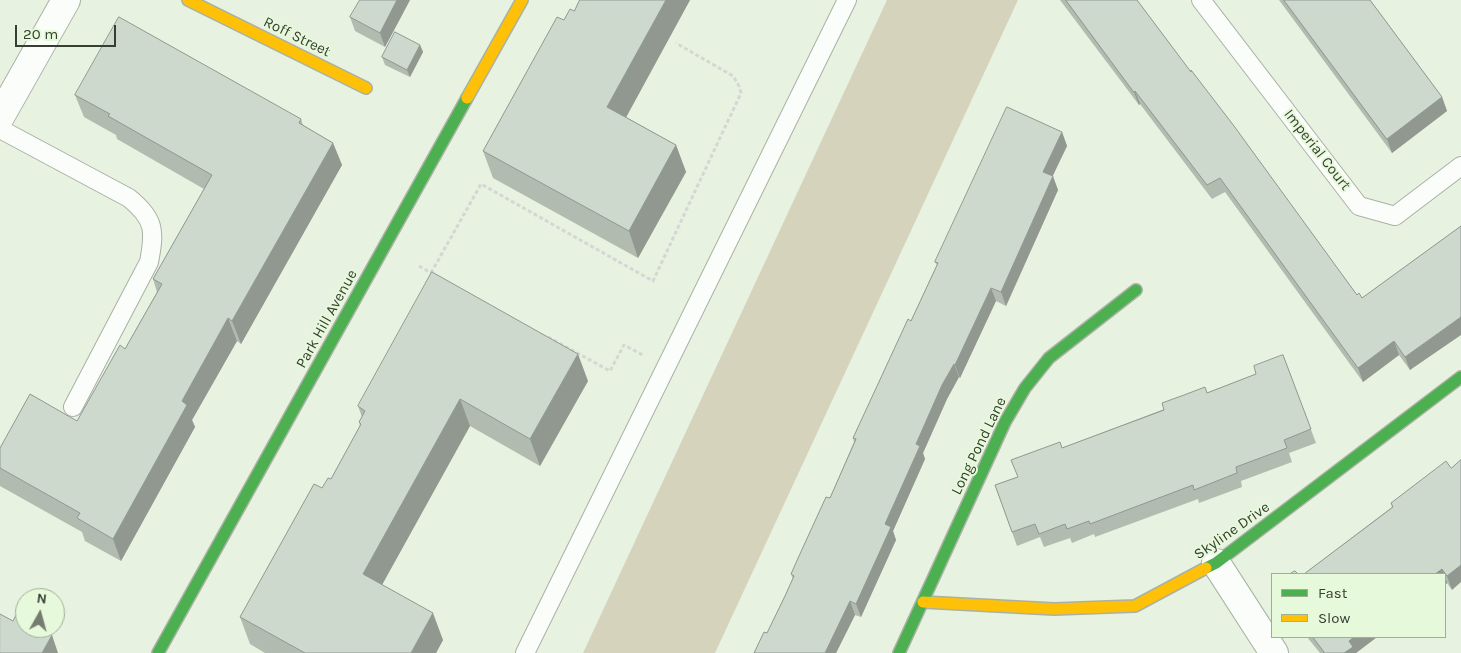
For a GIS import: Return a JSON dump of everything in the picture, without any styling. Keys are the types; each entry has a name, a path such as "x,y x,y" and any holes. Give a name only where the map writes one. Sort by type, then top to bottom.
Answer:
{"street":[{"path":"0,117 66,0"},
{"name":"Roff Street","path":"188,0 366,88"},
{"name":"Park Hill Avenue","path":"158,653 522,0"},
{"name":"Long Pond Lane","path":"899,653 1005,422 1025,388 1049,358 1136,290"},
{"name":"Skyline Drive","path":"923,602 1054,609 1135,606 1216,564 1461,377"},
{"path":"1216,564 1274,653"}],"lane":[{"path":"525,653 847,0"},
{"name":"Imperial Court","path":"1201,0 1359,206 1395,216 1461,166"},
{"path":"0,130 129,198 141,208 152,227 153,245 149,262 73,407"}],"path":[{"path":"431,273 481,184 653,281 741,93 740,86 733,76 676,43"},
{"path":"419,266 439,277"},
{"path":"541,333 610,371 624,345 643,355"}],"shaded area":[{"path":"887,0 1018,0 715,653 583,653"}],"building":[{"path":"360,0 397,0 380,33 350,17"},
{"path":"580,0 666,0 607,107 676,145 629,231 483,151 557,17 564,20 570,9 574,11"},
{"path":"1066,0 1137,0 1234,126 1357,295 1359,293 1362,298 1461,226 1461,317 1405,357 1394,341 1358,368 1220,178 1207,185 1134,92"},
{"path":"1284,0 1370,0 1442,97 1387,139"},
{"path":"119,17 301,119 299,123 333,143 232,321 228,318 182,401 187,405 113,539 77,518 80,513 0,468 0,448 30,394 77,421 120,345 125,349 162,284 153,279 212,175 75,95"},
{"path":"395,32 420,45 407,70 382,57"},
{"path":"1007,107 1062,132 1043,172 1053,176 1001,292 991,288 955,365 942,385 916,444 920,446 885,524 891,527 856,604 850,601 825,653 754,653 764,632 767,633 785,596 794,576 791,574 799,556 826,497 830,498 856,439 853,438 908,319 911,321 938,263 935,262"},
{"path":"432,272 578,354 530,439 460,399 363,574 433,613 411,653 305,653 240,617 314,484 322,488 328,478 331,479 361,424 359,422 365,411 358,406"},
{"path":"1283,355 1311,429 1284,440 1287,448 1236,467 1237,473 1194,490 1193,485 1090,524 1089,521 1067,529 1065,524 1039,534 1035,524 1012,532 995,485 1018,477 1011,460 1060,442 1062,448 1164,410 1162,403 1205,387 1207,393 1256,374 1254,366"},
{"path":"1461,460 1461,565 1447,576 1442,569 1436,573 1305,573 1393,507 1391,503 1446,461 1451,468"},
{"path":"0,614 13,621 15,617 15,638 50,638 42,653 0,653"},
{"path":"1314,638 1353,638 1349,641 1353,647 1344,653 1325,653"}],"traffic: fast":[{"path":"158,653 467,98"},
{"path":"899,653 1005,422 1025,388 1049,358 1136,290"},
{"path":"1206,568 1216,563 1461,377"}],"traffic: slow":[{"path":"188,0 366,88"},
{"path":"467,98 522,0"},
{"path":"923,602 1054,609 1135,606 1206,568"}]}
